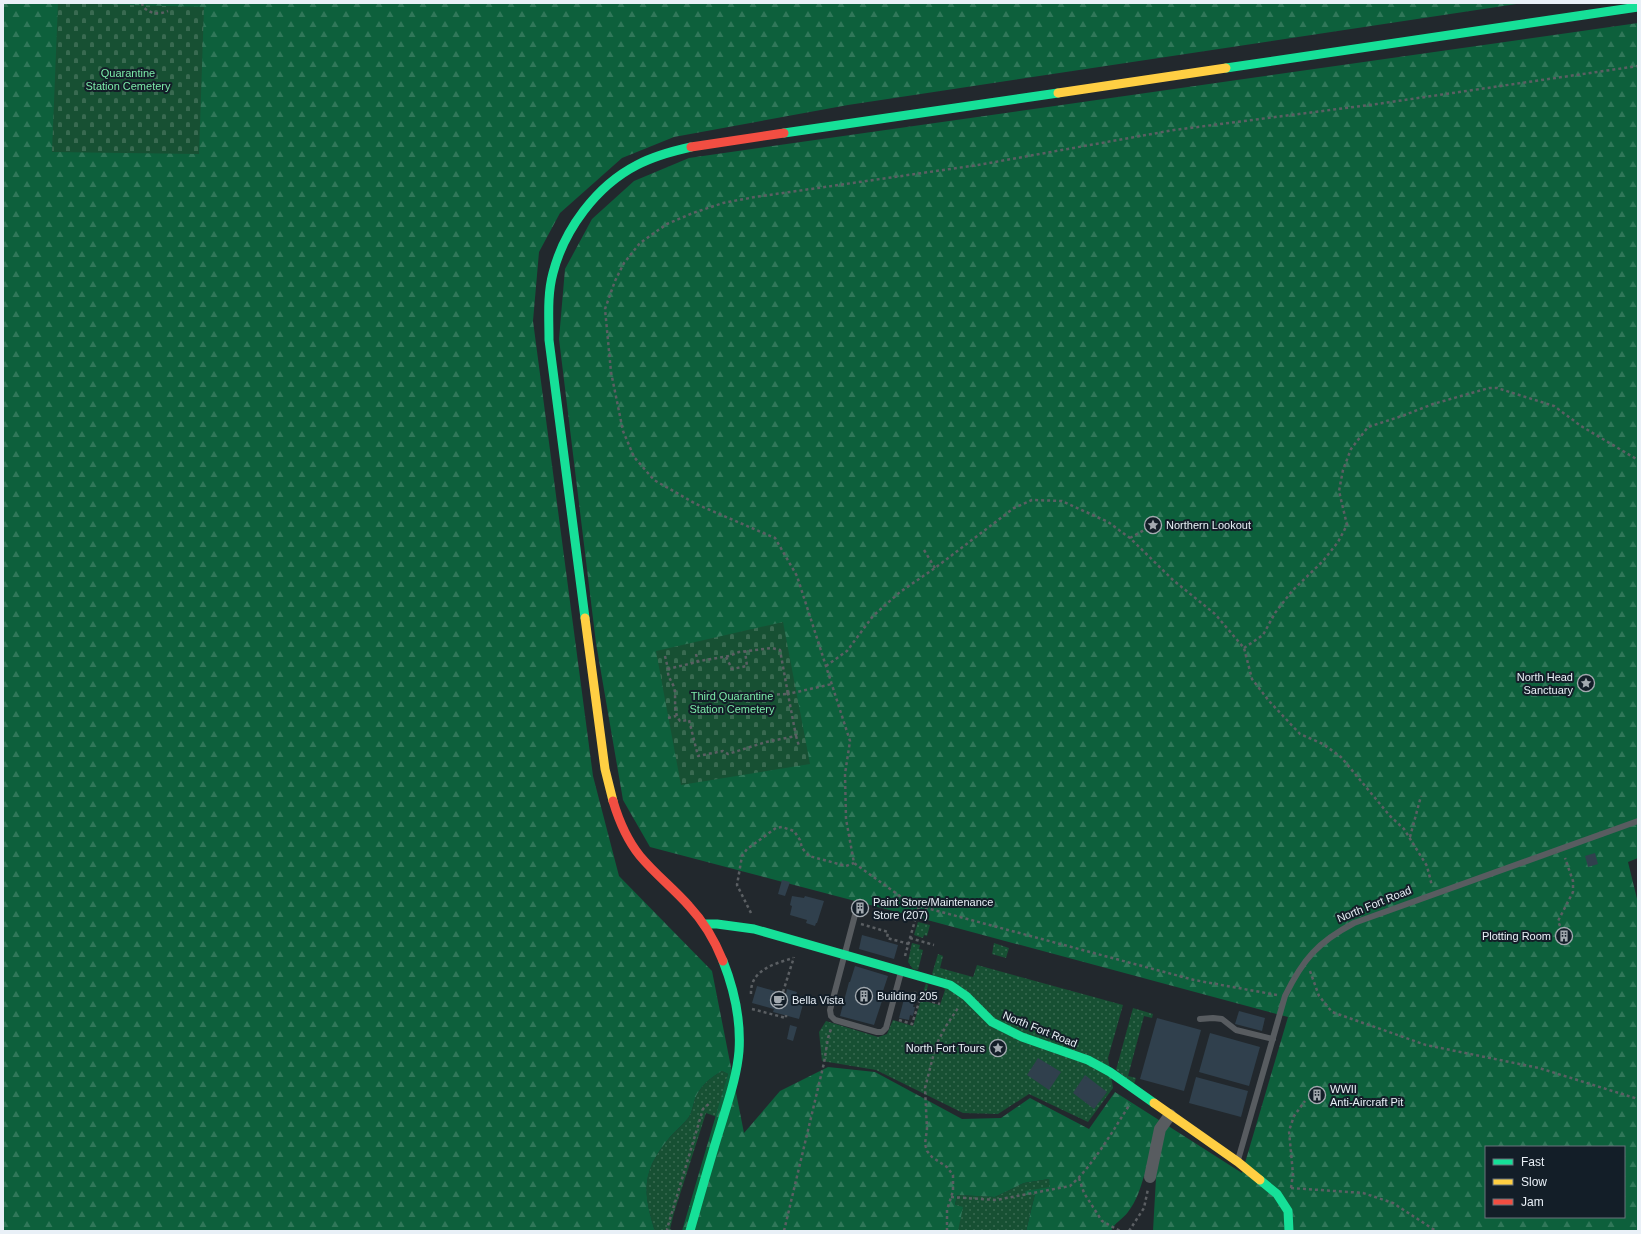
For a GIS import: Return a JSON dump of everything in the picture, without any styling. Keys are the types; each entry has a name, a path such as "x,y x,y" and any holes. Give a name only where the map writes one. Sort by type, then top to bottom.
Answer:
{"street":[{"path":"690,1231 732,1087 740,1041 733,995 728,975 717,946 704,924 690,906 648,865 634,848 623,830 611,801 605,769 549,340 549,303 553,274 568,234 579,216 592,201 629,169 671,152 691,147 1638,7"},
{"name":"North Fort Road","path":"704,924 717,924 754,929 927,977 950,985 966,996 992,1022 1022,1037 1088,1060 1110,1072 1238,1162 1277,1194 1288,1211 1289,1231"},
{"path":"1150,1177 1160,1129 1170,1115"}],"lane":[{"name":"North Fort Road","path":"1238,1162 1285,996 1294,977 1313,951 1333,934 1354,923 1638,821"},
{"path":"854,918 830,1010 831,1016 835,1020 877,1032 882,1032 886,1028 902,970"},
{"path":"1200,1019 1222,1019 1236,1030 1272,1039"}],"path":[{"path":"142,3 143,7 152,13 160,14 168,11"},
{"path":"1285,996 1194,980 919,906 907,901 854,863 846,818 845,774 850,741 797,576 775,538 696,504 654,480 634,457 623,431 611,372 605,309 615,281 624,263 640,243 667,224 723,203 748,198 978,165 1174,130 1377,104 1638,66"},
{"path":"1244,648 1263,635 1275,613 1292,591 1323,561 1338,542 1347,525 1339,491 1343,470 1351,449 1368,427 1433,404 1489,388 1498,388 1554,406 1581,426 1638,460"},
{"path":"826,666 847,651 873,616 900,592 935,568 1008,513 1032,500 1062,501 1108,522 1130,538 1173,580 1215,614 1244,648 1252,679 1269,701 1300,734 1323,744 1341,757 1390,816 1404,828 1427,866 1434,893"},
{"path":"1130,538 1153,525"},
{"path":"924,550 935,568"},
{"path":"668,669 726,657 745,651 772,648 780,650 799,746"},
{"path":"726,657 732,669 747,666 745,651"},
{"path":"696,654 698,662"},
{"path":"665,656 669,678 674,687 676,716 680,721 689,720 698,756 723,751 728,754 766,742 796,736"},
{"path":"765,695 788,694 832,684"},
{"path":"668,718 676,716"},
{"path":"1410,837 1421,796"},
{"path":"744,897 737,885 742,856 747,849 776,828 782,827 794,832 800,840 802,848 810,856 846,866 854,863"},
{"path":"1560,926 1558,921 1572,892 1574,881 1562,848"},
{"path":"902,970 919,906"},
{"path":"854,918 888,932 887,938 909,944"},
{"path":"910,938 934,945"},
{"path":"783,992 799,942"},
{"path":"751,1000 750,986 761,972 776,964 793,958"},
{"path":"1306,960 1319,996 1332,1012 1426,1045 1539,1068 1638,1098"},
{"path":"902,1021 912,1024 927,977"},
{"path":"916,993 915,997 940,1004"},
{"path":"947,1231 947,1210 953,1191 953,1175 947,1167 932,1157 927,1151 925,1144 927,1129 925,1088 936,1044 966,996"},
{"path":"784,1231 824,1063 828,1038 835,1020"},
{"path":"951,1197 996,1200 1070,1186 1079,1178 1110,1135 1138,1092"},
{"path":"1291,1188 1294,1174 1289,1131 1294,1116 1305,1101"},
{"path":"1129,1231 1144,1208 1150,1177"},
{"path":"1079,1178 1084,1193 1102,1221 1120,1231"},
{"path":"1277,1194 1291,1188 1363,1193 1393,1203 1436,1231"}],"green space":[{"path":"3,3 1523,3 848,105 674,137 622,158 560,213 539,252 533,321 593,776 619,876 712,971 744,1133 780,1091 828,1067 875,1072 962,1119 1001,1118 1030,1098 1089,1129 1115,1092 1242,1173 1288,1017 650,847 623,800 596,643 559,339 565,269 592,219 634,181 689,158 1638,23 1638,858 1628,862 1638,903 1638,1231 1153,1231 1156,1178 1144,1176 1138,1194 1131,1208 1111,1231 1026,1231 1035,1194 1026,1195 1025,1191 1050,1187 1049,1179 1024,1183 995,1197 957,1195 955,1205 963,1207 958,1231 682,1231 728,1074 722,1071 703,1086 695,1099 689,1117 670,1137 654,1160 647,1181 647,1192 648,1204 655,1231 3,1231"},
{"name":"Quarantine Station Cemetery","path":"58,3 204,7 199,154 52,152"},
{"name":"Third Quarantine Station Cemetery","path":"783,622 810,764 681,785 656,651"},
{"path":"918,922 930,925 927,936 924,935 923,938 914,935"},
{"path":"912,943 920,945 919,949 923,950 918,970 913,969 908,962"},
{"path":"994,943 1009,948 1006,958 992,954"},
{"path":"938,954 943,956 940,968 973,977 977,965 1123,1005 1108,1058 1113,1088 1088,1122 1029,1094 998,1114 963,1113 876,1070 822,1061 819,1032 826,1021 878,1037 887,1034 893,1020 913,1026 926,983 928,985 924,1001 940,1005 945,990 932,974"},
{"path":"1133,1008 1153,1014 1152,1018 1144,1016 1128,1076 1136,1078 1134,1084 1116,1070"},
{"path":"722,1071 728,1074 717,1117 706,1113 674,1213 670,1229 674,1231 655,1231 648,1204 647,1192 647,1181 654,1160 670,1137 689,1117 695,1099 703,1086"},
{"path":"1049,1179 1051,1187 1035,1194 1026,1231 958,1231 955,1205 957,1195 995,1197 1024,1183"}],"building":[{"path":"1595,853 1598,864 1588,867 1585,856"},
{"path":"782,880 790,882 785,896 778,894"},
{"path":"792,896 804,898 805,896 824,901 815,926 806,923 807,920 790,915"},
{"name":"Paint Store/Maintenance Store (207)","path":"856,902 867,906 865,913 853,910"},
{"name":"Plotting Room","path":"1564,928 1569,942 1563,944 1558,930"},
{"path":"862,935 898,945 894,959 859,949"},
{"name":"Building 205","path":"855,966 888,976 883,991 885,992 874,1025 840,1016"},
{"name":"Bella Vista","path":"757,986 786,994 787,989 797,992 796,995 805,997 799,1019 773,1012 774,1009 752,1003"},
{"path":"905,995 915,998 913,1016 910,1015 909,1020 899,1018"},
{"path":"1239,1011 1265,1018 1262,1031 1235,1024"},
{"path":"1157,1018 1201,1030 1184,1091 1140,1079"},
{"path":"790,1025 797,1027 793,1041 787,1039"},
{"path":"1210,1033 1260,1047 1249,1086 1199,1072"},
{"path":"1038,1058 1061,1072 1049,1090 1027,1075"},
{"path":"1085,1075 1107,1092 1094,1109 1073,1093"},
{"path":"1196,1077 1248,1091 1241,1117 1189,1103"},
{"name":"WWII Anti-Aircraft Pit","path":"1314,1087 1320,1087 1325,1092 1323,1101 1320,1103 1314,1103 1309,1098 1309,1092"}],"traffic: fast":[{"path":"1226,68 1638,7"},
{"path":"784,133 1058,93"},
{"path":"585,618 549,340 551,281 558,257 565,241 574,225 595,197 622,174 637,165 664,154 691,147"},
{"path":"704,924 717,924 754,929 950,985 966,996 992,1022 1022,1037 1088,1060 1110,1072 1154,1103"},
{"path":"690,1231 732,1088 738,1060 738,1017 723,961"},
{"path":"1260,1180 1277,1194 1288,1211 1289,1231"}],"traffic: slow":[{"path":"1058,93 1226,68"},
{"path":"585,618 605,769 613,801"},
{"path":"1154,1103 1238,1162 1260,1180"}],"traffic: jam":[{"path":"691,147 784,133"},
{"path":"613,801 624,830 635,850 700,919 713,939 723,961"}],"place":[{"name":"Northern Lookout","path":"1153,525"},
{"name":"North Head Sanctuary","path":"1586,683"},
{"name":"Paint Store/Maintenance Store (207)","path":"860,908"},
{"name":"Plotting Room","path":"1564,936"},
{"name":"Building 205","path":"864,996"},
{"name":"Bella Vista","path":"779,1000"},
{"name":"North Fort Tours","path":"998,1048"},
{"name":"WWII Anti-Aircraft Pit","path":"1317,1095"}]}
